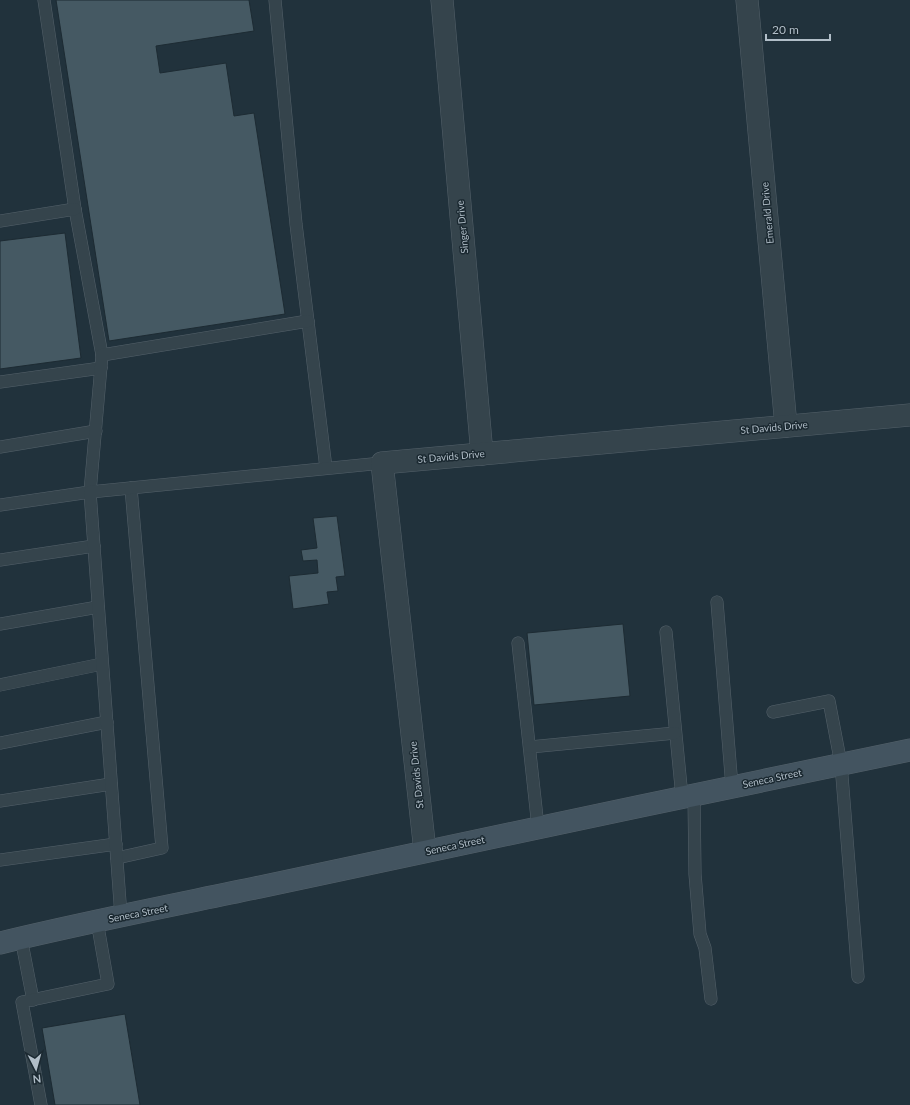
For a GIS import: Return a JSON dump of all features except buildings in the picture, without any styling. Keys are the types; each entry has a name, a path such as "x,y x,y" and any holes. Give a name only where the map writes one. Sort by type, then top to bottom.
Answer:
{"street":[{"name":"Singer Drive","path":"442,0 482,454"},
{"name":"Emerald Drive","path":"747,0 786,426"},
{"name":"St Davids Drive","path":"424,851 382,463 910,415"},
{"name":"Seneca Street","path":"0,943 424,851 910,750"}],"lane":[{"path":"44,0 75,209 102,356 90,492 121,916"},
{"path":"276,0 296,224 326,468"},
{"path":"0,221 75,209"},
{"path":"102,356 308,322"},
{"path":"0,382 101,368"},
{"path":"0,447 96,431"},
{"path":"0,505 90,492 382,463"},
{"path":"117,858 162,848 131,488"},
{"path":"0,560 94,546"},
{"path":"717,602 732,787"},
{"path":"0,624 98,607"},
{"path":"666,632 675,733 688,796 700,934 705,948 711,999"},
{"path":"518,644 538,827"},
{"path":"0,684 102,664"},
{"path":"773,712 829,701 842,764 858,977"},
{"path":"0,743 106,722"},
{"path":"530,747 675,733"},
{"path":"0,801 111,784"},
{"path":"0,860 116,844"},
{"path":"41,1105 22,1002 108,984 97,921"},
{"path":"21,938 33,1000"}]}
